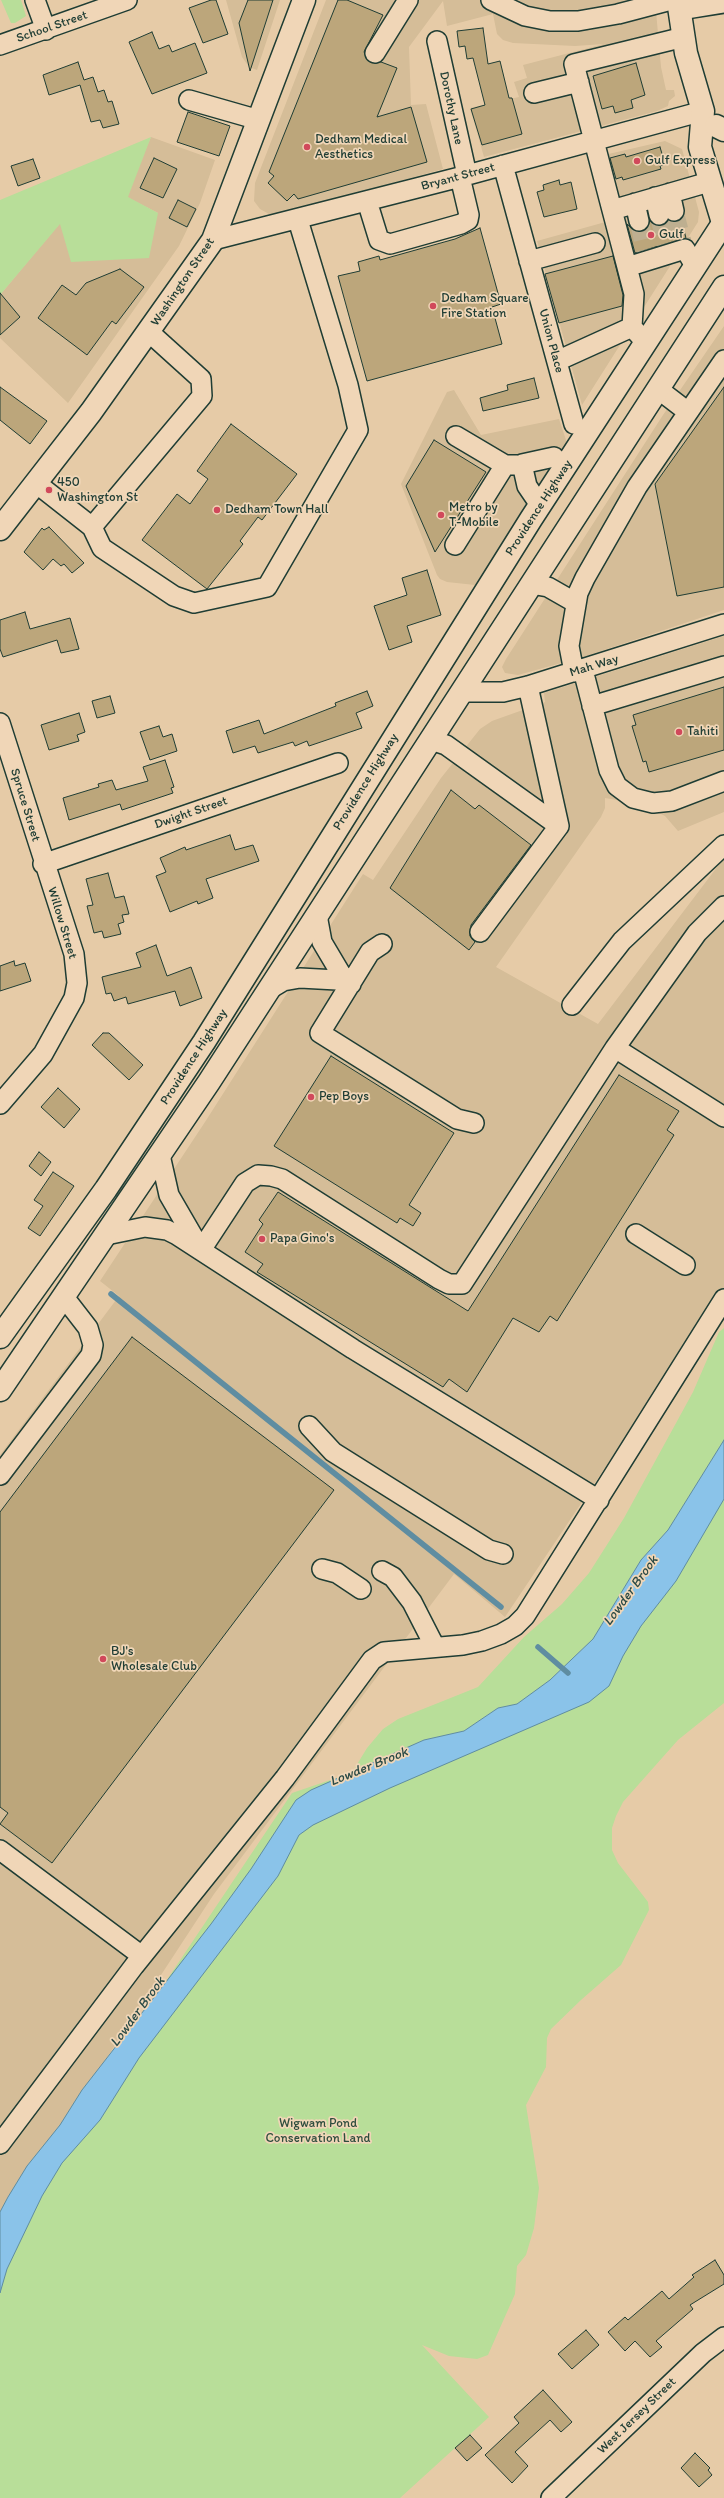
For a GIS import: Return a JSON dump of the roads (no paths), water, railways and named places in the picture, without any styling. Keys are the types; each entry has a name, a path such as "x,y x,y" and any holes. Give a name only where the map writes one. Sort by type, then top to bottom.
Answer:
{"main road":[{"name":"Washington Street","path":"0,529 149,332 213,240 304,0"},
{"path":"676,3 692,77 717,126 700,147 709,182 724,224"},
{"name":"Providence Highway","path":"0,1337 110,1183 204,1042 540,505 639,334 680,251 724,224"},
{"name":"Providence Highway","path":"0,1390 160,1155 724,287"}],"street":[{"path":"35,0 46,30"},
{"name":"School Street","path":"2,39 46,30 127,0"},
{"path":"375,53 408,0"},
{"path":"491,0 525,16 550,21 578,21 676,3 724,3"},
{"path":"557,360 639,334 634,294 574,64 684,37"},
{"name":"Dorothy Lane","path":"367,201 379,240 390,244 461,224 468,220 469,215 463,176 437,41"},
{"path":"534,93 579,82"},
{"path":"189,100 259,120"},
{"name":"Bryant Street","path":"213,240 298,220 594,141 717,126"},
{"name":"Union Place","path":"503,165 574,424"},
{"path":"612,210 637,212 665,204 709,182"},
{"path":"36,483 92,527 102,548 174,596 194,603 267,587 358,430 346,378 298,220"},
{"path":"529,261 595,243"},
{"path":"627,267 648,256 680,251"},
{"path":"92,527 202,396 201,379 149,332"},
{"path":"724,360 625,507 585,578 576,603 569,646 592,706 609,770 617,786 633,798 653,803 672,801 724,781"},
{"path":"658,389 688,412"},
{"path":"456,436 514,465 526,486 540,505"},
{"path":"455,545 514,465 554,457"},
{"path":"531,584 548,587 576,603"},
{"name":"Mah Way","path":"461,692 503,692 528,686 724,624"},
{"path":"592,706 724,666"},
{"path":"480,932 559,826 528,686"},
{"name":"Spruce Street","path":"0,722 43,864"},
{"path":"431,740 446,745 559,826"},
{"name":"Dwight Street","path":"43,864 338,763"},
{"path":"572,1005 622,941 724,846"},
{"name":"Willow Street","path":"0,1104 43,1054 74,998 77,983 74,954 43,864"},
{"path":"201,1250 245,1183 258,1176 271,1176 282,1179 439,1279 449,1284 462,1284 615,1048 697,933 724,906"},
{"path":"317,915 322,942 340,974 351,984"},
{"path":"382,944 370,952 320,1033 457,1119 474,1123"},
{"path":"268,990 283,981 300,978 330,979 351,984"},
{"path":"615,1048 724,1117"},
{"path":"160,1155 170,1195 177,1212 201,1250"},
{"path":"106,1235 134,1228 156,1227 177,1235 353,1349 599,1500"},
{"path":"636,1234 685,1266"},
{"path":"0,1475 91,1355 93,1345 88,1328 64,1297"},
{"path":"0,2144 142,1956 285,1778 372,1660 384,1652 482,1641 501,1634 515,1626 525,1616 724,1300"},
{"path":"309,1426 333,1452 489,1550 503,1554"},
{"path":"322,1569 337,1573 361,1589"},
{"path":"382,1571 393,1577 412,1602 436,1647"},
{"path":"0,1850 142,1956"},
{"name":"West Jersey Street","path":"551,2498 703,2353 724,2337"}],"water":[{"name":"Lowder Brook","path":"724,1440 724,1499 676,1581 641,1626 623,1656 609,1686 589,1702 390,1788 313,1825 299,1835 278,1876 139,2058 100,2120 62,2163 42,2196 7,2269 0,2293 0,2212 8,2197 27,2166 60,2125 82,2090 211,1924 251,1869 296,1800 311,1790 424,1740 464,1731 498,1708 517,1704 550,1680 593,1639 641,1560 668,1530"}],"waterway":[{"path":"111,1294 501,1607"},
{"path":"538,1647 568,1673"}],"tunnel":[{"path":"674,211 682,242"},
{"path":"659,215 667,246"},
{"path":"639,221 646,251"}],"place":[{"name":"Dedham Medical Aesthetics","path":"307,147"},
{"name":"Gulf Express","path":"637,161"},
{"name":"Gulf","path":"651,235"},
{"name":"Dedham Square Fire Station","path":"433,306"},
{"name":"450 Washington St","path":"49,490"},
{"name":"Dedham Town Hall","path":"217,510"},
{"name":"Metro by T-Mobile","path":"441,515"},
{"name":"Tahiti","path":"679,732"},
{"name":"Pep Boys","path":"311,1097"},
{"name":"Papa Gino's","path":"262,1239"},
{"name":"BJ's Wholesale Club","path":"103,1659"}],"park label":[{"name":"Wigwam Pond Conservation Land","path":"318,2132"}]}
